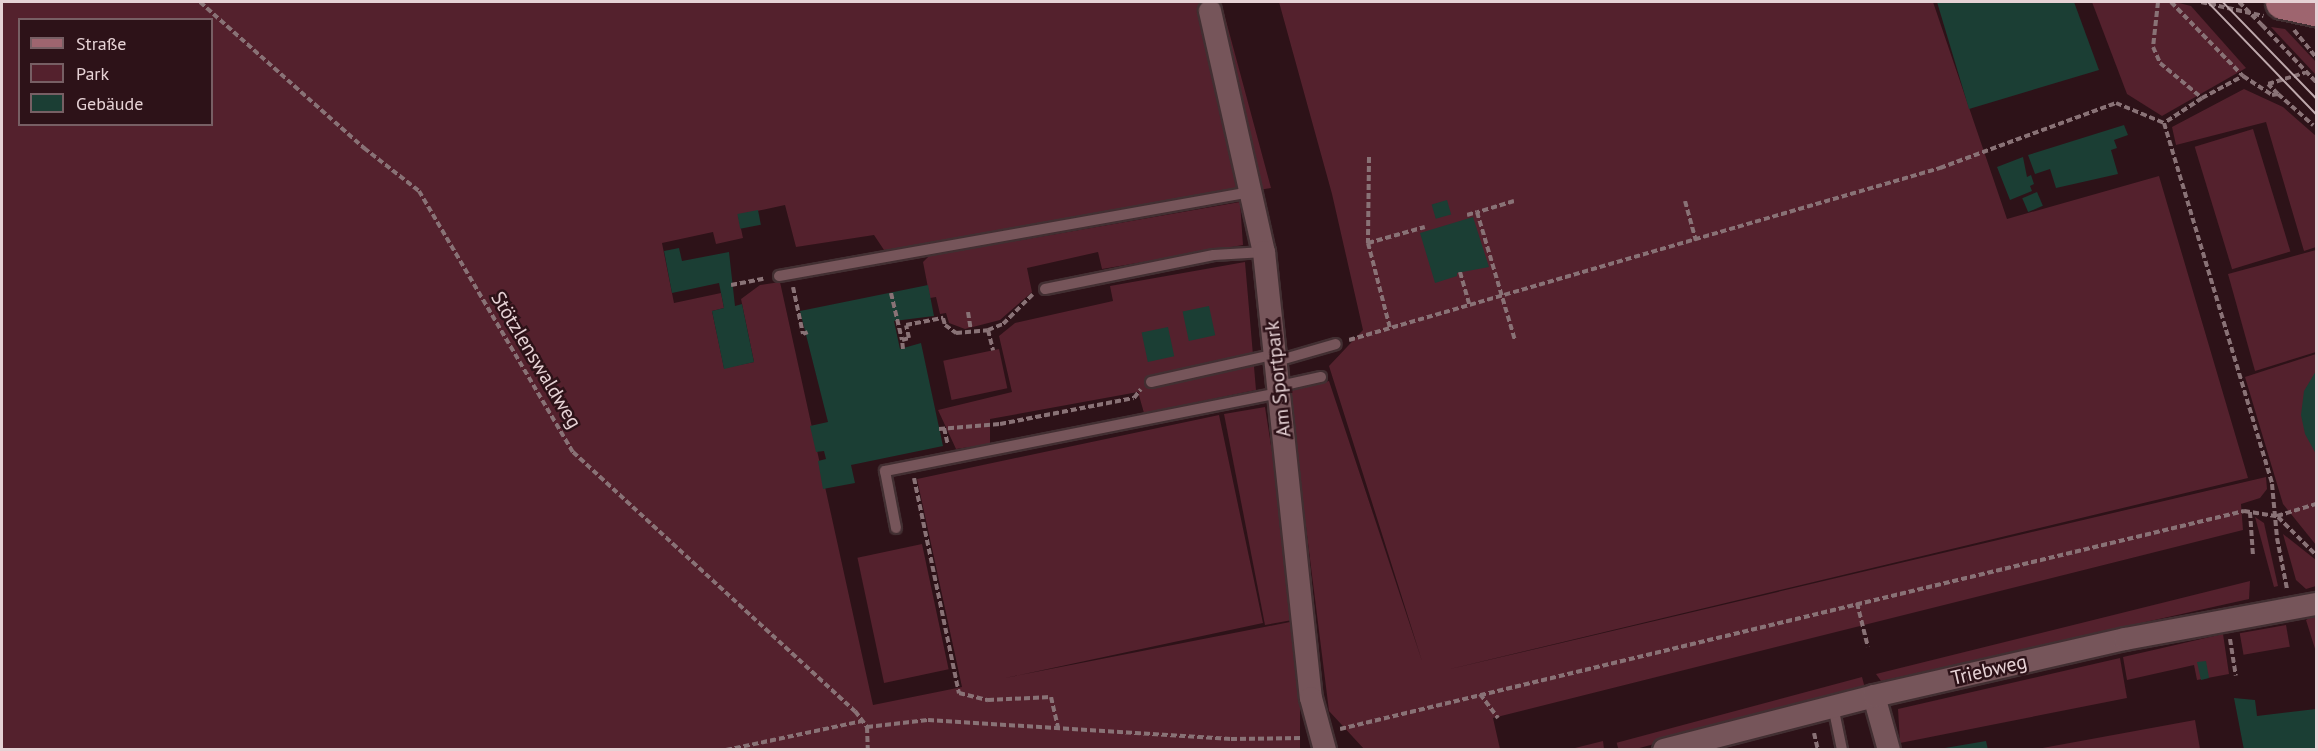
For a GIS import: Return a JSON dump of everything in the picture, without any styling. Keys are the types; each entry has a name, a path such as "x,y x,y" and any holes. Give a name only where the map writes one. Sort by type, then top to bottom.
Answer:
{"main road":[{"path":"2277,16 2316,9"}],"street":[{"name":"Am Sportpark","path":"1210,11 1264,252 1277,358 1311,698 1322,743"},
{"name":"Triebweg","path":"1664,750 1874,696 2125,639 2316,604"},
{"path":"1874,696 1889,750"}],"lane":[{"path":"779,276 1251,192"},
{"path":"1045,289 1214,255 1264,252"},
{"path":"1151,382 1277,358 1336,344"},
{"path":"896,528 885,471 1280,389 1321,377"},
{"path":"1833,706 1842,750"}],"path":[{"name":"Stötzlenswaldweg","path":"200,2 364,148 419,191 573,452 867,727"},
{"path":"2158,2 2153,47 2160,63 2202,98"},
{"path":"2171,2 2243,76 2272,95 2278,94"},
{"path":"2239,2 2277,16 2316,57"},
{"path":"2277,16 2305,73 2316,82"},
{"path":"2305,73 2268,84 2313,125"},
{"path":"2164,123 2202,98 2243,76"},
{"path":"1336,344 1696,241 1940,168 2116,103 2164,123"},
{"path":"2164,123 2272,484 2277,516 2277,538 2291,609"},
{"path":"1369,157 1368,243 1390,328"},
{"path":"1467,215 1514,201"},
{"path":"1685,201 1696,241"},
{"path":"1477,212 1515,340"},
{"path":"1368,243 1425,227"},
{"path":"1460,272 1470,306"},
{"path":"791,274 803,334 808,333"},
{"path":"731,285 763,279"},
{"path":"891,292 903,349"},
{"path":"902,340 909,338 906,325 943,318 951,331 988,330 1004,324 1032,294"},
{"path":"968,312 971,330"},
{"path":"988,330 993,350"},
{"path":"939,429 1000,424 1134,398 1151,382"},
{"path":"911,466 958,693 988,700 1051,697 1058,728"},
{"path":"868,750 867,727 928,720 1322,743 1480,694 1857,603 2250,512 2277,516 2316,504"},
{"path":"2250,512 2253,556"},
{"path":"2277,516 2316,555"},
{"path":"1857,603 1868,647"},
{"path":"2227,621 2236,676"},
{"path":"1480,694 1498,718"},
{"path":"726,750 863,721"}],"green space":[{"path":"2,2 1221,2 1271,188 884,250 874,235 796,247 785,205 738,215 743,238 716,244 713,232 662,243 674,303 721,293 724,308 712,311 724,368 754,362 741,299 760,285 780,282 873,705 962,687 917,479 1219,415 1263,623 1005,678 1300,620 1300,749 2,749"},
{"path":"1279,2 1933,2 2007,219 2159,176 2248,478 1446,670 2266,477 2267,489 2260,498 2241,504 2243,530 1493,718 1500,749 1364,749 1329,711 1289,391 1329,381 1422,661 1329,366 1363,330 1332,194"},
{"path":"2092,2 2175,2 2191,6 2246,68 2162,116 2127,94"},
{"path":"2271,27 2285,29 2316,62 2316,75"},
{"path":"2244,89 2283,107 2316,136 2316,247 2304,251 2266,122 2176,145 2172,127"},
{"path":"2253,129 2290,251 2232,269 2195,147"},
{"path":"1240,202 1243,245 1102,269 1098,252 1027,268 1032,292 1000,320 965,329 949,323 946,313 940,314 936,297 930,298 923,262 929,256"},
{"path":"2316,250 2316,352 2255,371 2228,274"},
{"path":"1245,262 1256,390 1144,413 1138,392 990,419 990,444 956,449 938,410 1012,392 999,336 1015,323 1113,301 1110,286"},
{"path":"999,349 1007,388 952,400 943,361"},
{"path":"2316,354 2316,545 2283,504 2245,377"},
{"path":"1265,407 1298,619 1265,625 1224,414"},
{"path":"2255,517 2264,523 2278,586 2274,587"},
{"path":"2283,534 2316,560 2316,586 2306,589 2296,580"},
{"path":"922,544 949,669 884,683 857,558"},
{"path":"2250,581 2249,599 1881,681 1876,674"},
{"path":"2316,614 2316,652 2306,620"},
{"path":"2286,625 2290,647 2244,655 2240,633"},
{"path":"2223,634 2229,674 2197,680 2194,665 2127,680 2123,657"},
{"path":"2120,658 2127,698 1900,743 1898,709"},
{"path":"1862,677 1865,688 1632,750 1619,750 1617,743"},
{"path":"2195,720 2200,749 2037,749"},
{"path":"1603,741 1604,749 1571,749"}],"building":[{"path":"1937,2 2074,2 2099,70 1969,109"},
{"path":"2124,125 2128,135 2114,140 2117,148 2111,150 2118,174 2056,188 2050,169 2035,174 2028,155"},
{"path":"2023,157 2027,177 2031,175 2034,184 2030,186 2032,191 2010,200 1997,167"},
{"path":"2037,192 2043,206 2028,212 2022,198"},
{"path":"1447,200 1451,214 1436,219 1432,204"},
{"path":"758,210 761,225 740,229 737,214"},
{"path":"1473,217 1489,267 1457,273 1457,276 1435,283 1420,233"},
{"path":"679,248 682,261 729,252 735,306 742,304 754,362 724,369 712,311 724,308 719,283 672,293 664,251"},
{"path":"928,285 934,316 894,321 900,349 921,343 943,446 851,465 855,483 823,489 818,461 826,459 824,451 816,452 810,426 828,422 800,311"},
{"path":"1209,306 1215,335 1189,341 1183,312"},
{"path":"1168,327 1174,356 1148,362 1142,333"},
{"path":"2316,371 2316,454 2305,434 2301,415 2304,391"},
{"path":"2206,661 2209,678 2201,680 2197,662"},
{"path":"2234,698 2255,700 2257,716 2316,709 2316,750 2244,750"},
{"path":"1986,741 1988,750 1945,750 1945,748"}],"tram line":[{"path":"2208,2 2316,114"},
{"path":"2223,2 2316,98"}]}
